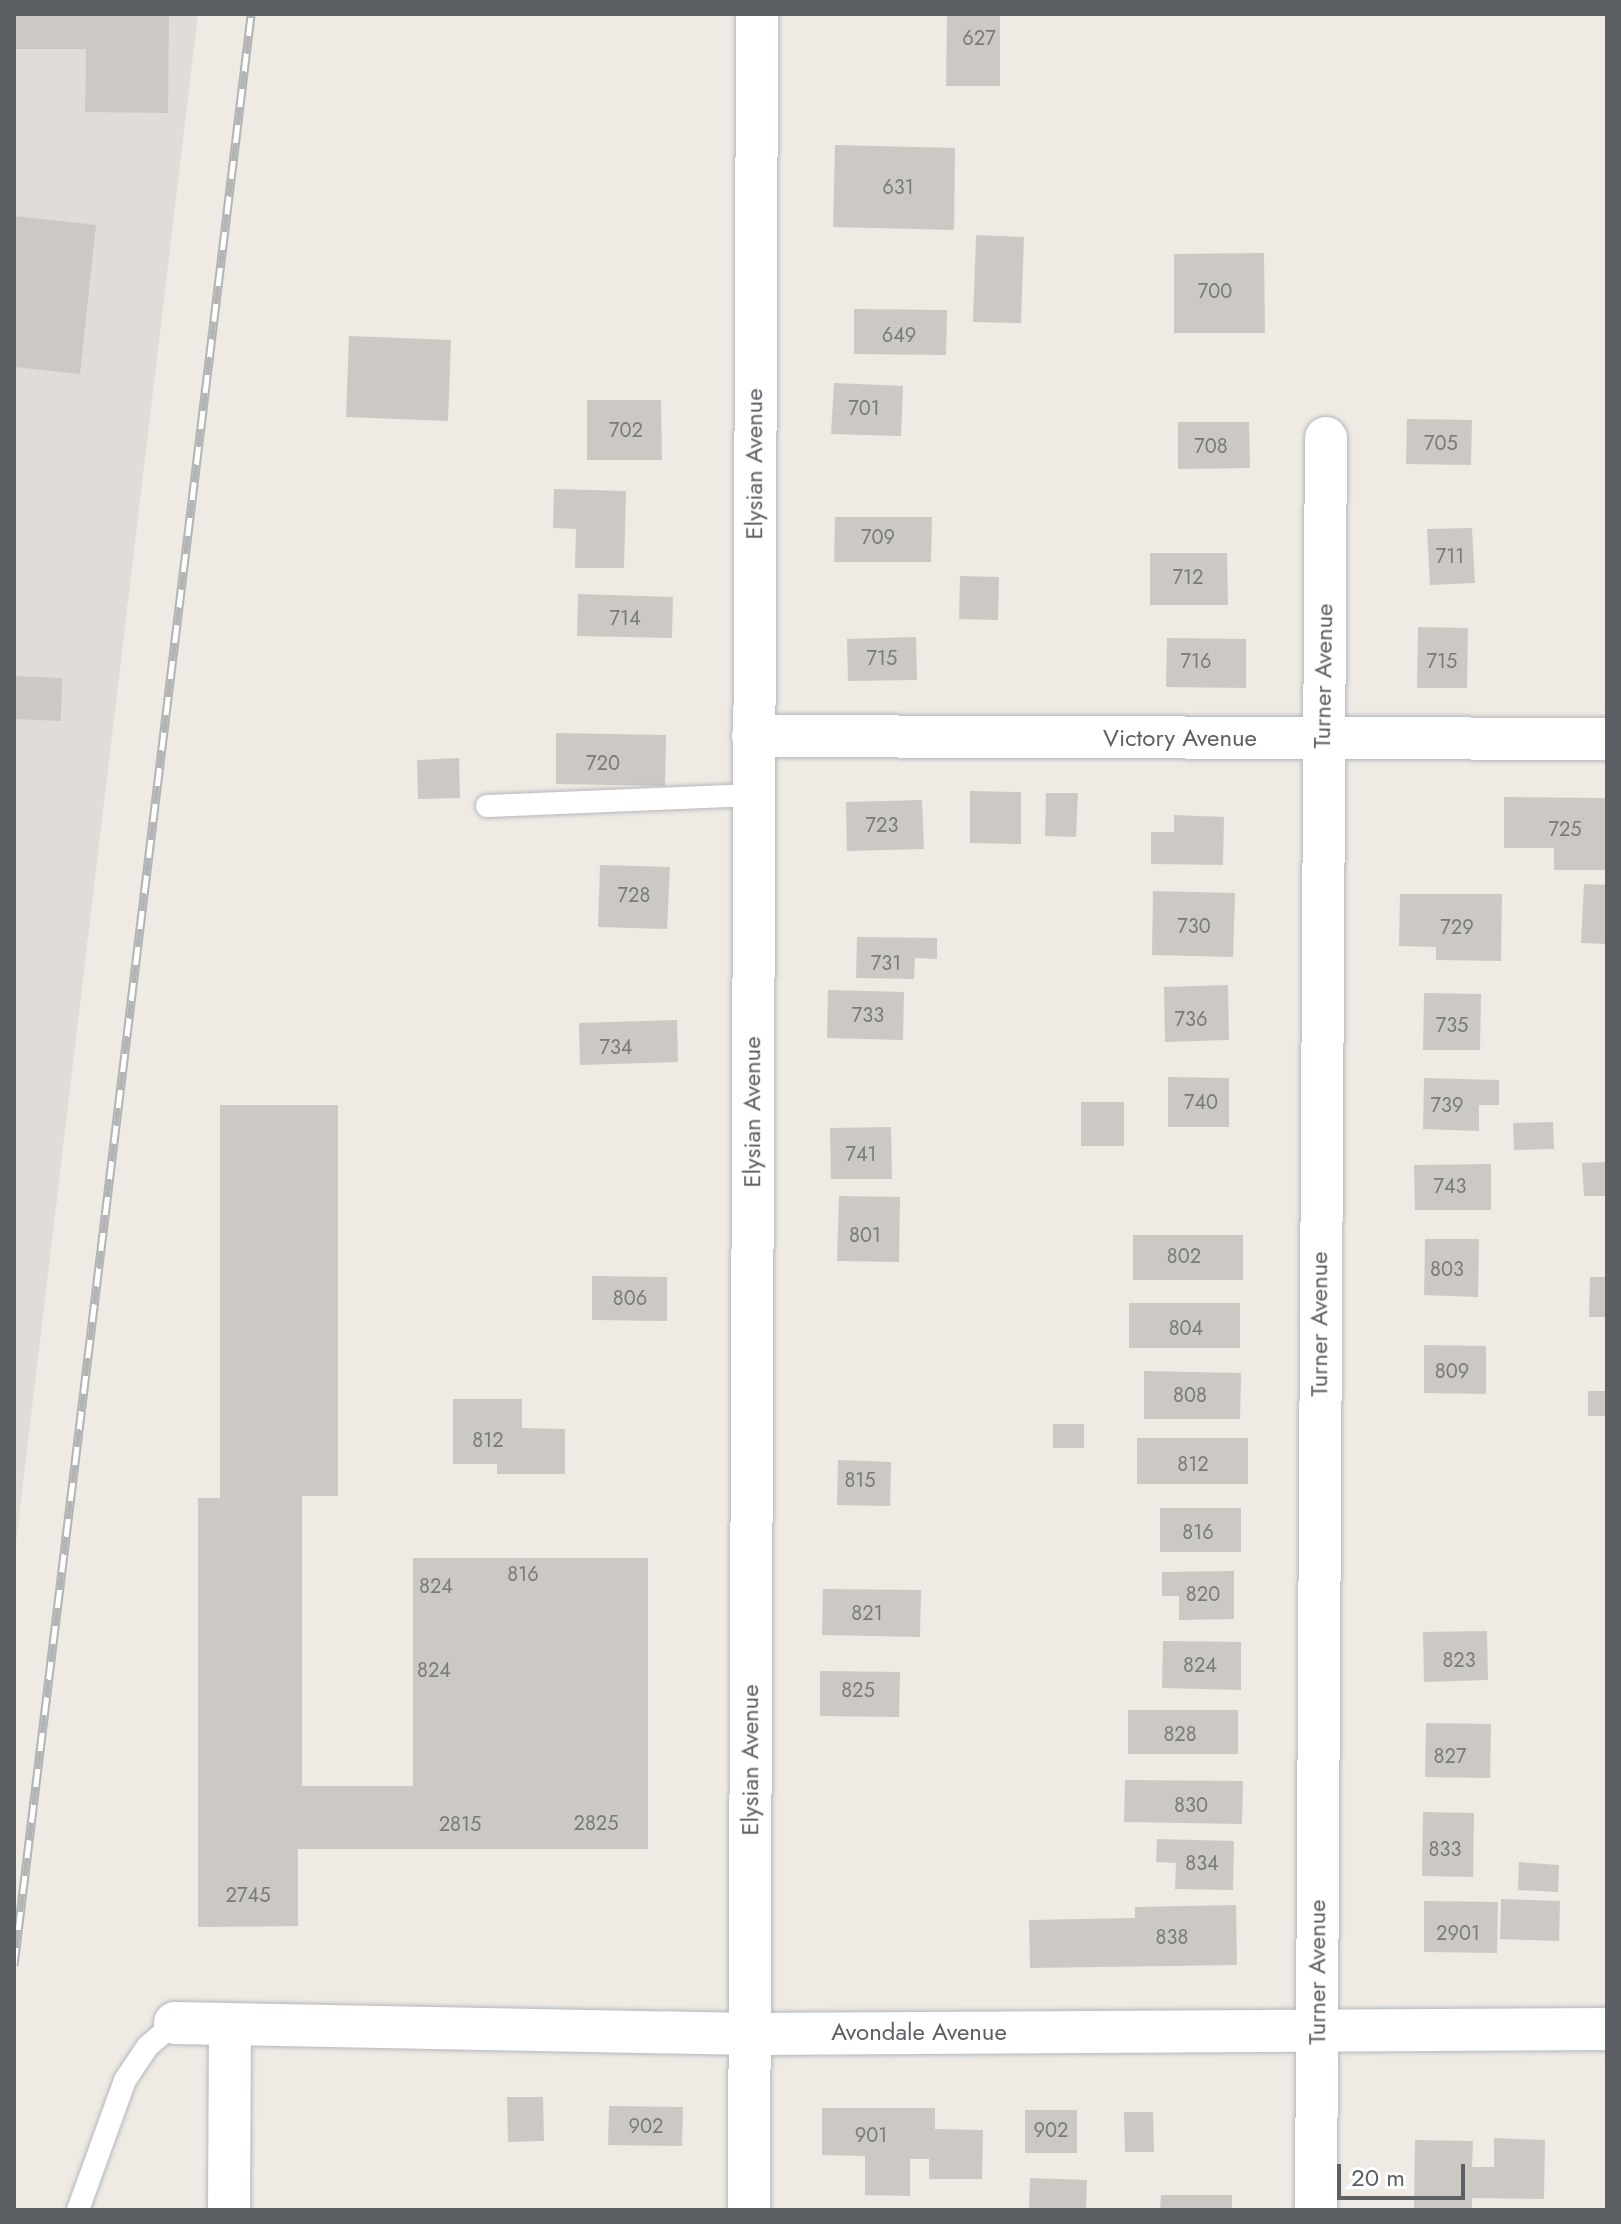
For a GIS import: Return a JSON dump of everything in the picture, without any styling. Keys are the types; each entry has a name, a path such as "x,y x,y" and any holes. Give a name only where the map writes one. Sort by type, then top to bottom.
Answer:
{"street":[{"name":"Elysian Avenue","path":"749,2210 757,14"},
{"name":"Turner Avenue","path":"1316,2210 1326,438"},
{"name":"Victory Avenue","path":"753,736 1607,739"},
{"name":"Avondale Avenue","path":"175,2023 749,2034 1607,2029"},
{"path":"229,2210 230,2025"}],"lane":[{"path":"487,806 753,795"},
{"path":"78,2210 125,2080 147,2047 175,2023"}],"shaded area":[{"path":"14,14 198,14 14,1559"}],"building":[{"path":"14,14 169,14 168,113 85,112 86,49 14,49"},
{"path":"947,14 1000,14 1000,86 946,86"},
{"path":"835,145 955,148 954,230 833,227"},
{"path":"14,216 96,225 80,374 14,367"},
{"path":"976,235 1024,237 1021,323 973,322"},
{"path":"1264,253 1265,333 1174,333 1174,254"},
{"path":"854,309 947,310 946,355 854,354"},
{"path":"349,336 451,340 448,421 346,417"},
{"path":"834,383 903,386 901,436 831,434"},
{"path":"587,400 661,400 662,460 587,460"},
{"path":"1407,419 1472,420 1471,465 1406,464"},
{"path":"1178,422 1249,422 1250,468 1178,469"},
{"path":"554,489 626,491 624,568 575,568 576,529 553,528"},
{"path":"835,517 932,517 931,562 834,562"},
{"path":"1472,528 1475,583 1430,585 1427,529"},
{"path":"1150,553 1227,553 1228,605 1150,605"},
{"path":"960,576 999,577 998,620 959,619"},
{"path":"578,594 673,597 672,638 577,636"},
{"path":"1418,627 1468,628 1467,688 1417,688"},
{"path":"916,637 917,680 848,681 847,639"},
{"path":"1167,638 1246,639 1246,688 1166,687"},
{"path":"14,676 62,678 61,721 14,719"},
{"path":"556,733 666,735 665,786 556,784"},
{"path":"459,758 460,798 418,799 417,760"},
{"path":"970,791 1021,792 1021,844 970,843"},
{"path":"1046,793 1078,793 1076,837 1045,836"},
{"path":"1504,797 1605,798 1607,870 1554,870 1554,848 1504,848"},
{"path":"922,800 924,849 847,851 846,802"},
{"path":"1174,815 1224,817 1223,865 1151,864 1151,832 1174,832"},
{"path":"600,865 670,867 667,929 598,927"},
{"path":"1584,884 1607,885 1607,944 1581,943"},
{"path":"1153,891 1235,893 1233,957 1152,955"},
{"path":"1400,894 1502,894 1501,961 1436,960 1436,947 1399,946"},
{"path":"857,937 937,938 937,959 915,958 914,979 856,978"},
{"path":"1228,985 1229,1040 1165,1042 1164,987"},
{"path":"828,990 904,992 903,1040 827,1038"},
{"path":"1424,993 1481,994 1480,1050 1423,1050"},
{"path":"677,1020 678,1062 580,1065 579,1023"},
{"path":"1168,1077 1229,1078 1229,1127 1168,1127"},
{"path":"1424,1078 1499,1080 1499,1105 1479,1105 1479,1131 1423,1129"},
{"path":"1081,1102 1124,1102 1124,1146 1081,1146"},
{"path":"220,1105 338,1105 338,1496 302,1496 302,1786 413,1786 413,1558 648,1558 648,1849 298,1849 298,1926 198,1927 198,1498 220,1498"},
{"path":"1553,1122 1554,1149 1514,1150 1513,1123"},
{"path":"891,1127 892,1179 831,1179 830,1128"},
{"path":"1607,1162 1607,1196 1584,1196 1582,1163"},
{"path":"1491,1164 1491,1210 1415,1210 1414,1165"},
{"path":"839,1196 900,1197 899,1262 837,1261"},
{"path":"1133,1235 1243,1235 1243,1280 1133,1280"},
{"path":"1425,1239 1479,1239 1478,1297 1424,1295"},
{"path":"592,1276 667,1277 667,1321 592,1320"},
{"path":"1590,1277 1607,1277 1607,1317 1589,1317"},
{"path":"1129,1303 1240,1303 1240,1348 1129,1348"},
{"path":"1424,1345 1486,1346 1486,1394 1424,1393"},
{"path":"1144,1371 1241,1373 1240,1419 1144,1419"},
{"path":"1588,1391 1607,1391 1607,1416 1588,1416"},
{"path":"453,1399 522,1399 522,1428 565,1429 565,1474 497,1474 497,1464 453,1464"},
{"path":"1053,1424 1084,1424 1084,1448 1053,1448"},
{"path":"1137,1438 1248,1438 1248,1484 1137,1484"},
{"path":"838,1460 891,1462 890,1506 837,1505"},
{"path":"1160,1508 1241,1508 1241,1552 1160,1552"},
{"path":"1234,1571 1234,1619 1179,1620 1179,1596 1162,1596 1162,1572"},
{"path":"823,1589 921,1590 920,1637 822,1635"},
{"path":"1487,1631 1488,1680 1424,1682 1423,1632"},
{"path":"1163,1641 1241,1642 1241,1690 1162,1688"},
{"path":"820,1671 900,1672 899,1717 820,1716"},
{"path":"1128,1710 1238,1710 1238,1754 1128,1754"},
{"path":"1426,1723 1491,1724 1490,1778 1425,1777"},
{"path":"1125,1780 1243,1781 1242,1824 1124,1822"},
{"path":"1423,1812 1474,1813 1473,1877 1422,1876"},
{"path":"1157,1839 1234,1841 1233,1890 1175,1889 1176,1863 1156,1862"},
{"path":"1519,1862 1559,1865 1558,1892 1518,1890"},
{"path":"1501,1899 1560,1901 1559,1941 1500,1939"},
{"path":"1424,1901 1498,1902 1497,1953 1424,1952"},
{"path":"1236,1905 1237,1965 1030,1968 1029,1920 1135,1918 1135,1907"},
{"path":"507,2097 543,2097 544,2141 508,2142"},
{"path":"609,2106 683,2107 682,2146 608,2145"},
{"path":"822,2108 935,2108 935,2129 983,2130 982,2179 929,2179 929,2159 910,2159 910,2196 865,2195 865,2156 822,2155"},
{"path":"1025,2110 1077,2110 1077,2153 1025,2153"},
{"path":"1124,2112 1153,2112 1154,2152 1125,2152"},
{"path":"1494,2138 1545,2140 1544,2199 1472,2198 1472,2209 1414,2208 1415,2140 1473,2141 1472,2167 1494,2167"},
{"path":"1030,2178 1087,2180 1086,2210 1029,2210"},
{"path":"1161,2195 1232,2195 1232,2210 1160,2210"}],"railway":[{"path":"14,1965 251,14"}]}
